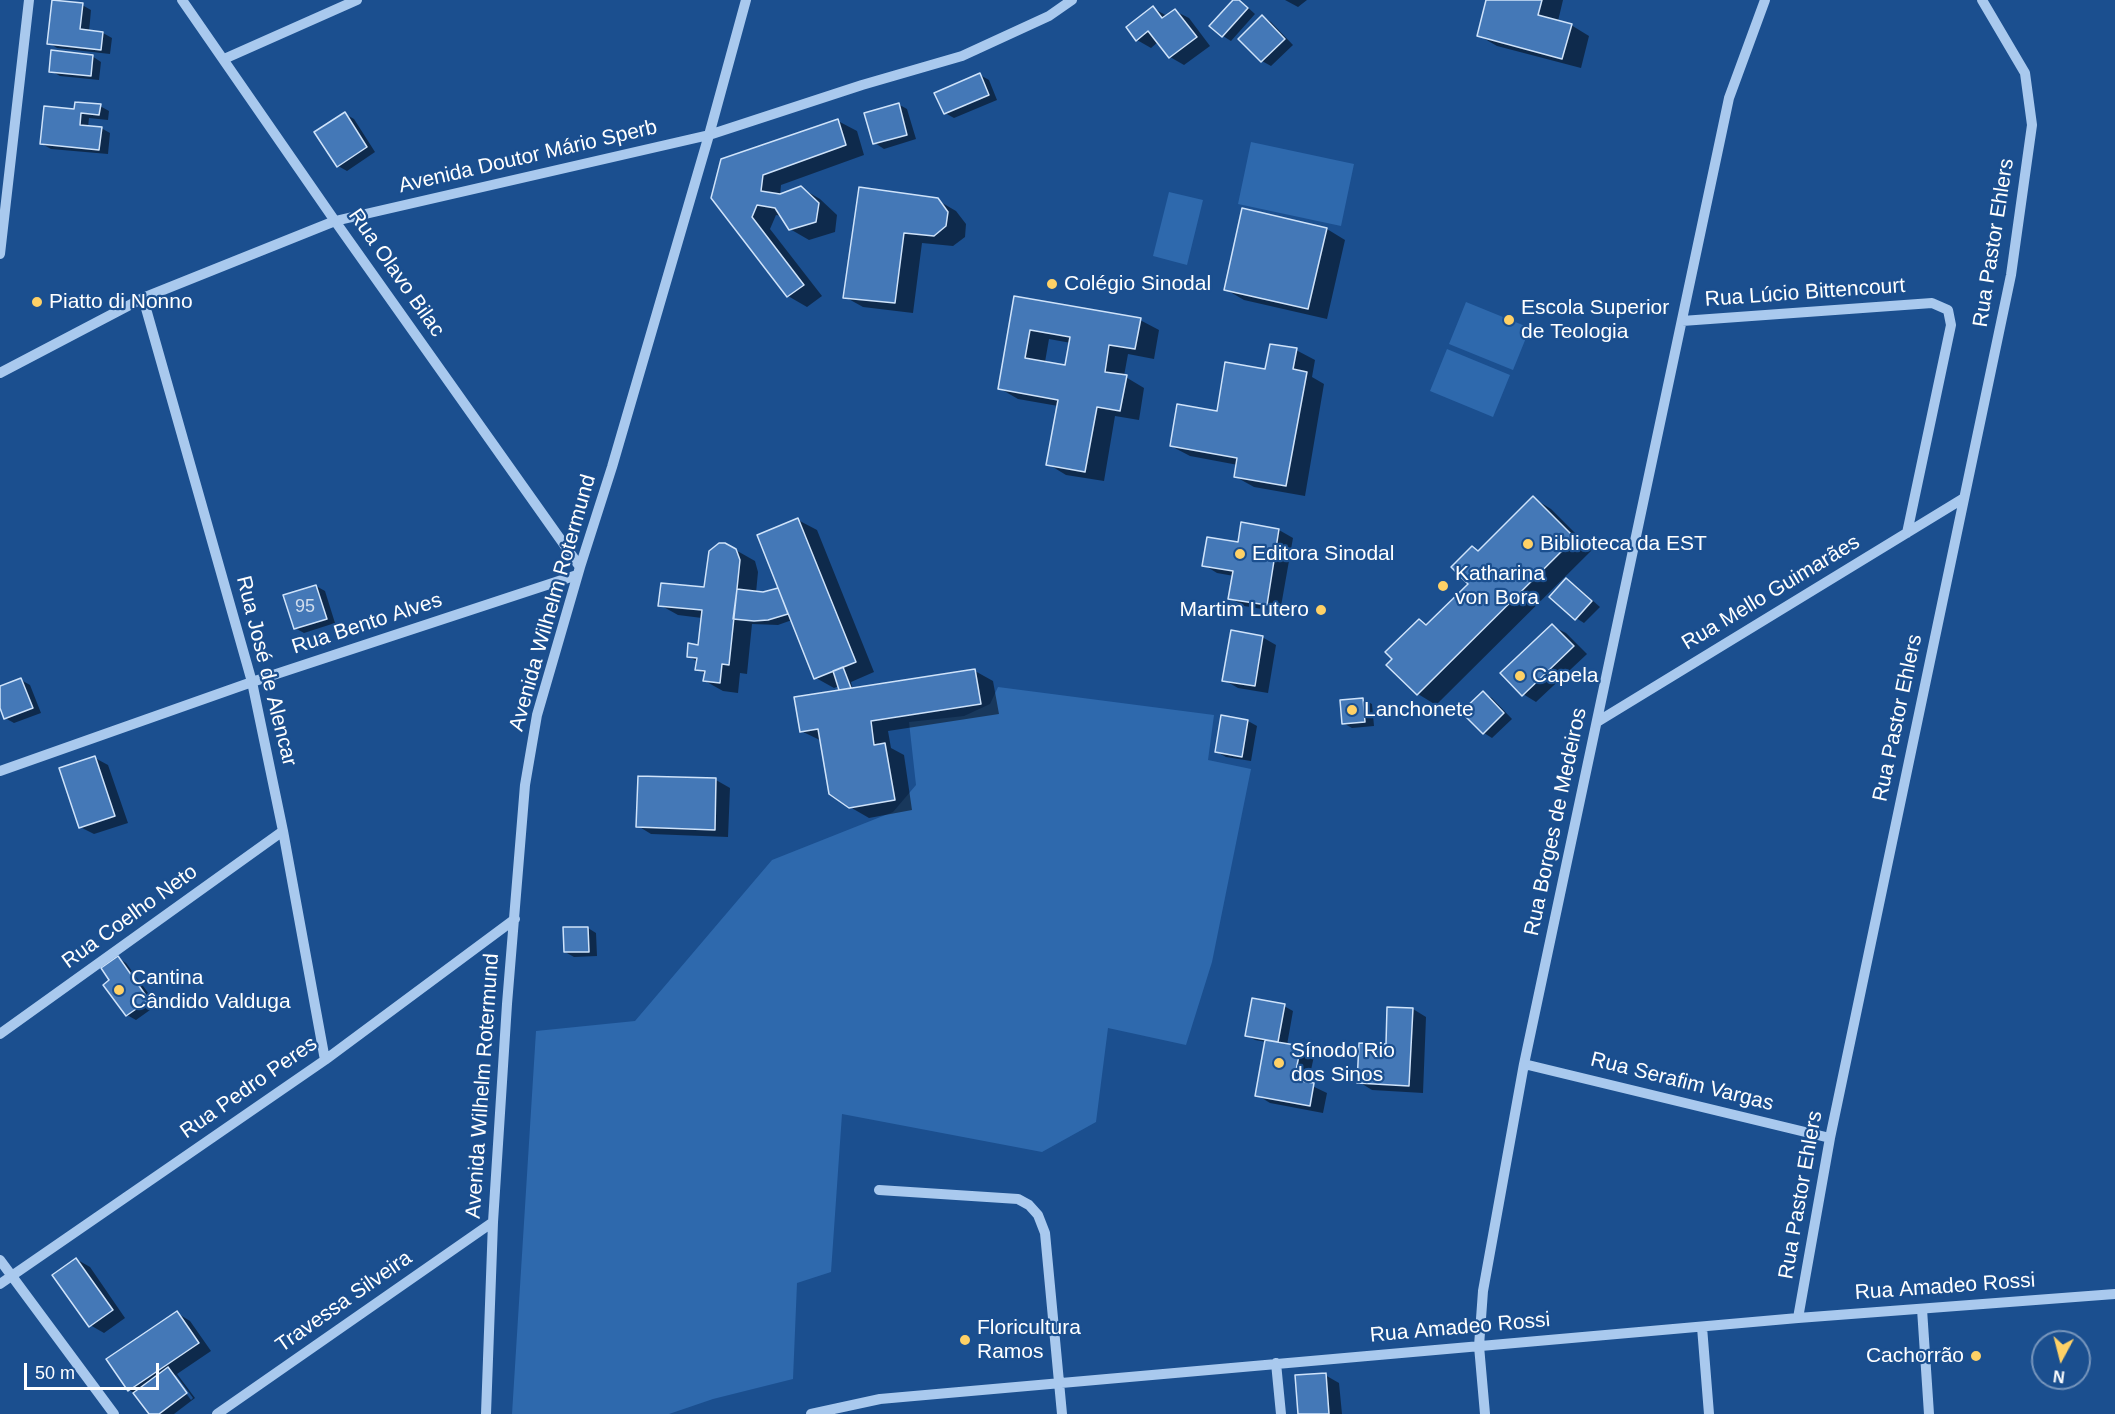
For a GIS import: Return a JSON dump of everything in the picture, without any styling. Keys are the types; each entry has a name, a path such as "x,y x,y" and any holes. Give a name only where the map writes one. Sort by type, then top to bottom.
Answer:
{"street":[{"path":"0,254 29,0"},
{"name":"Rua Olavo Bilac","path":"182,0 578,571"},
{"path":"224,59 357,0"},
{"name":"Avenida Wilhelm Rotermund","path":"486,1414 493,1222 515,919 525,785 537,715 578,571 612,467 746,0"},
{"name":"Avenida Doutor Mário Sperb","path":"0,373 143,298 335,221 709,135 862,85 962,56 1049,16 1072,0"},
{"name":"Rua Borges de Medeiros","path":"1485,1414 1479,1346 1483,1292 1524,1064 1730,98 1765,0"},
{"name":"Rua Pastor Ehlers","path":"1798,1318 1830,1138 2011,274 2032,125 2025,73 1982,0"},
{"name":"Rua José de Alencar","path":"143,298 252,682 283,831 325,1060"},
{"name":"Rua Lúcio Bittencourt","path":"1682,321 1932,303 1948,310 1951,325 1907,533"},
{"name":"Rua Mello Guimarães","path":"1597,722 1964,498"},
{"name":"Rua Bento Alves","path":"0,771 578,571"},
{"name":"Rua Coelho Neto","path":"0,1034 283,831"},
{"name":"Rua Pedro Peres","path":"0,1284 325,1060 515,919"},
{"name":"Rua Serafim Vargas","path":"1524,1064 1830,1138"},
{"path":"879,1190 1018,1199 1034,1210 1045,1233 1062,1414"},
{"name":"Travessa Silveira","path":"217,1414 493,1222"},
{"path":"0,1260 114,1414"},
{"name":"Rua Amadeo Rossi","path":"811,1414 843,1410 880,1399 1798,1318 2115,1294"},
{"path":"1922,1309 1929,1414"},
{"path":"1702,1327 1709,1414"},
{"path":"1276,1363 1281,1414"}],"shaded area":[{"path":"1251,142 1354,164 1341,226 1238,204"},
{"path":"1169,192 1203,200 1187,265 1153,256"},
{"path":"1466,302 1530,328 1513,370 1449,344"},
{"path":"1447,349 1510,375 1493,417 1430,391"},
{"path":"998,687 1214,715 1208,760 1251,769 1212,962 1186,1045 1108,1028 1096,1122 1042,1152 842,1114 831,1272 797,1283 793,1379 713,1399 669,1414 512,1414 536,1031 635,1021 772,860 893,812 916,785 909,722 964,716 990,704"}],"building":[{"path":"52,0 83,3 80,29 103,32 101,50 47,44"},
{"path":"1233,0 1239,0 1248,8 1222,37 1209,26"},
{"path":"1486,0 1542,0 1538,15 1572,24 1562,59 1477,36"},
{"path":"1153,6 1162,18 1175,9 1197,37 1169,58 1148,31 1136,41 1126,27"},
{"path":"1262,15 1285,39 1261,62 1238,39"},
{"path":"51,50 93,55 91,76 49,72"},
{"path":"980,73 989,95 944,114 934,93"},
{"path":"75,102 101,104 99,115 81,113 80,125 102,127 99,150 40,144 44,106 74,109"},
{"path":"899,103 907,135 873,144 864,113"},
{"path":"345,112 367,147 337,167 314,132"},
{"path":"838,119 846,145 763,175 761,191 780,194 801,186 819,203 816,222 789,230 775,208 757,205 752,217 804,285 787,297 711,198 721,159"},
{"path":"859,187 938,198 948,212 946,226 934,236 904,233 895,303 843,298"},
{"path":"1242,208 1327,228 1308,309 1224,290"},
{"path":"1014,296 1141,318 1135,349 1109,345 1105,372 1127,375 1120,411 1097,407 1085,472 1046,465 1058,400 998,389","holes":["1030,330 1070,337 1065,365 1025,358"]},
{"path":"1270,344 1297,348 1293,369 1307,372 1286,486 1234,477 1237,458 1170,446 1177,404 1217,411 1225,362 1265,369"},
{"path":"1533,496 1575,538 1417,695 1386,665 1392,659 1385,652 1419,619 1426,625 1468,584 1451,567 1472,546 1478,551"},
{"path":"798,518 856,662 814,679 757,535"},
{"name":"Editora Sinodal","path":"1241,522 1279,529 1267,605 1228,599 1233,571 1202,566 1207,537 1238,542"},
{"path":"719,543 725,543 736,549 740,560 729,665 722,664 720,683 703,681 705,671 695,670 697,658 687,657 688,643 698,645 702,610 658,606 661,583 704,587 709,551"},
{"path":"1566,578 1592,601 1575,620 1549,597"},
{"path":"316,585 327,619 294,629 283,595"},
{"path":"778,588 788,614 768,620 733,619 737,589 763,592"},
{"path":"1552,624 1574,646 1522,696 1500,673"},
{"path":"1231,630 1263,636 1255,686 1222,681"},
{"path":"843,667 851,688 839,690 833,671"},
{"path":"975,669 981,704 871,721 874,745 885,743 895,800 849,808 829,794 818,729 800,732 794,697"},
{"path":"21,678 33,708 4,719 0,708 0,686"},
{"path":"1483,691 1504,713 1483,734 1461,712"},
{"path":"1363,698 1365,722 1342,724 1340,700"},
{"path":"1221,715 1248,720 1242,757 1215,752"},
{"path":"95,756 115,816 79,828 59,768"},
{"path":"638,776 716,778 715,830 636,827"},
{"path":"563,927 588,927 589,952 564,952"},
{"path":"118,956 149,1000 126,1016 103,985 109,980 101,968"},
{"path":"1252,998 1285,1004 1278,1042 1245,1036"},
{"path":"1387,1007 1413,1008 1409,1086 1357,1083 1359,1043 1386,1044"},
{"name":"Sínodo Rio dos Sinos","path":"1265,1040 1301,1046 1294,1080 1314,1083 1310,1106 1255,1096"},
{"path":"76,1258 113,1310 89,1327 52,1275"},
{"path":"177,1311 199,1343 128,1391 106,1359"},
{"path":"168,1367 187,1393 159,1414 149,1414 133,1393"},
{"path":"1326,1373 1329,1414 1298,1414 1295,1375"}],"place":[{"name":"Colégio Sinodal","path":"1052,284"},
{"name":"Piatto di Nonno","path":"37,302"},
{"name":"Escola Superior de Teologia","path":"1509,320"},
{"name":"Biblioteca da EST","path":"1528,544"},
{"name":"Editora Sinodal","path":"1240,554"},
{"name":"Katharina von Bora","path":"1443,586"},
{"name":"Martim Lutero","path":"1321,610"},
{"name":"Capela","path":"1520,676"},
{"name":"Lanchonete","path":"1352,710"},
{"name":"Cantina Cândido Valduga","path":"119,990"},
{"name":"Sínodo Rio dos Sinos","path":"1279,1063"},
{"name":"Floricultura Ramos","path":"965,1340"},
{"name":"Cachorrão","path":"1976,1356"}]}
